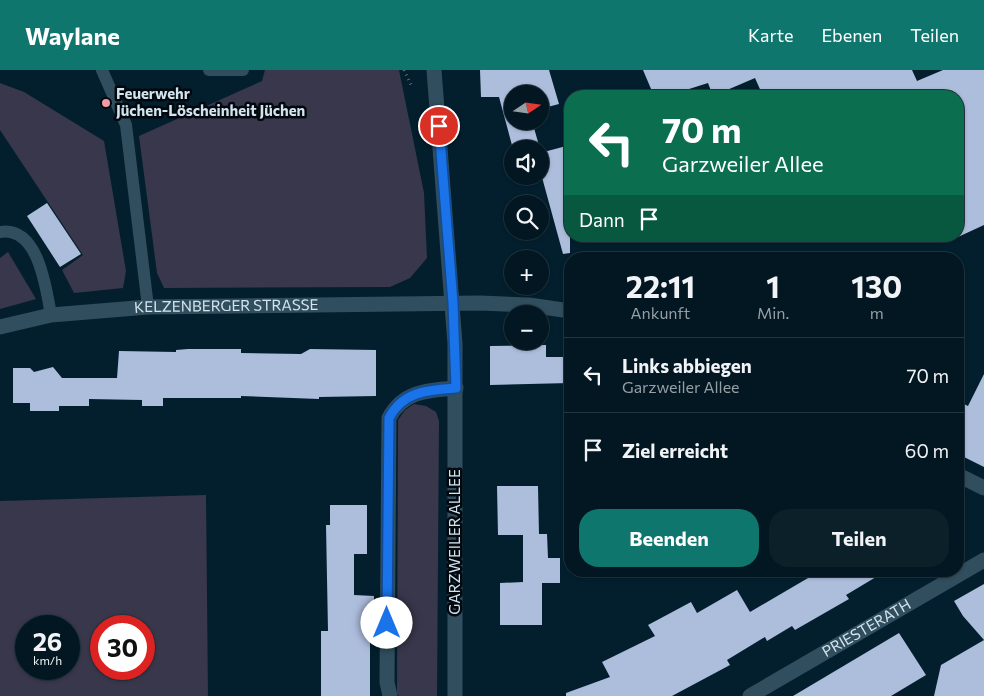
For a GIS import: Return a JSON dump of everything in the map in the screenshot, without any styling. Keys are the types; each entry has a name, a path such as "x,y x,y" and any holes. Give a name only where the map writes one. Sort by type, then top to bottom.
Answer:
{"street":[{"name":"GARZWEILER ALLEE","path":"434,70 453,303 456,388 455,696"},
{"name":"KELZENBERGER STRASSE","path":"0,327 51,315 148,307 453,303"},
{"path":"453,303 529,305 564,310"},
{"path":"390,696 387,682 389,418 396,406 412,395 426,390 456,388"},
{"path":"964,478 984,488"},
{"name":"PRIESTERATH","path":"964,572 984,560"},
{"name":"PRIESTERATH","path":"750,696 955,577"}],"lane":[{"path":"102,70 126,125 148,307"},
{"path":"209,70 243,70"},
{"path":"0,232 19,235 35,254 44,281 51,315"}],"shaded area":[{"path":"265,70 399,70 424,193 427,258 410,278 390,287 164,288 157,273 139,136 262,81"},
{"path":"0,83 24,92 104,141 126,271 123,288 74,293 62,270 83,255 0,130"},
{"path":"8,252 36,299 0,309 0,258"},
{"path":"414,404 426,406 436,412 439,421 437,696 399,696 397,694 398,420 405,410"},
{"path":"206,495 208,696 0,696 0,501"}],"building":[{"path":"480,70 549,70 559,104 549,107 549,85 504,85 504,116 499,97 481,97"},
{"path":"643,70 912,70 917,81 943,70 984,70 984,225 964,234 964,90 760,90 755,78 727,90 711,90 708,83 686,90 651,90"},
{"path":"508,130 535,130 537,140 511,140"},
{"path":"564,147 564,242 570,242 570,252 564,252 563,254 549,203 549,195 547,195 544,185 549,185 549,151"},
{"path":"47,203 81,254 60,267 27,216"},
{"path":"490,346 504,346 504,350 546,350 546,357 564,357 564,383 490,385"},
{"path":"241,349 241,353 301,354 310,349 376,350 376,396 319,397 319,399 241,396 241,398 163,398 163,406 142,406 142,400 89,399 89,406 59,406 59,411 30,411 30,403 13,403 13,368 30,368 34,372 53,367 62,378 117,378 119,351 176,352 176,350"},
{"path":"984,374 984,467 964,457 964,404 968,406"},
{"path":"497,486 538,486 539,534 547,534 548,558 560,558 560,583 542,583 542,625 500,625 500,583 523,582 523,535 498,535"},
{"path":"330,505 367,505 367,554 354,554 354,595 374,596 374,632 370,632 370,696 321,696 321,631 328,631 326,525 330,525"},
{"path":"810,577 876,577 846,595 849,599 795,630 792,626 767,641 765,637 727,660 730,665 672,696 566,696 566,693 610,677 602,662 655,636 648,625 691,602 697,613 737,590 750,612"},
{"path":"984,584 984,640 963,616 954,601"},
{"path":"899,633 926,675 891,696 793,696"},
{"path":"984,640 984,696 934,696 941,665"}],"place":[{"name":"Feuerwehr Jüchen-Löscheinheit Jüchen","path":"106,103"}],"route":[{"path":"387,623 389,418 400,402 418,392 456,388 453,303 439,126"}]}
